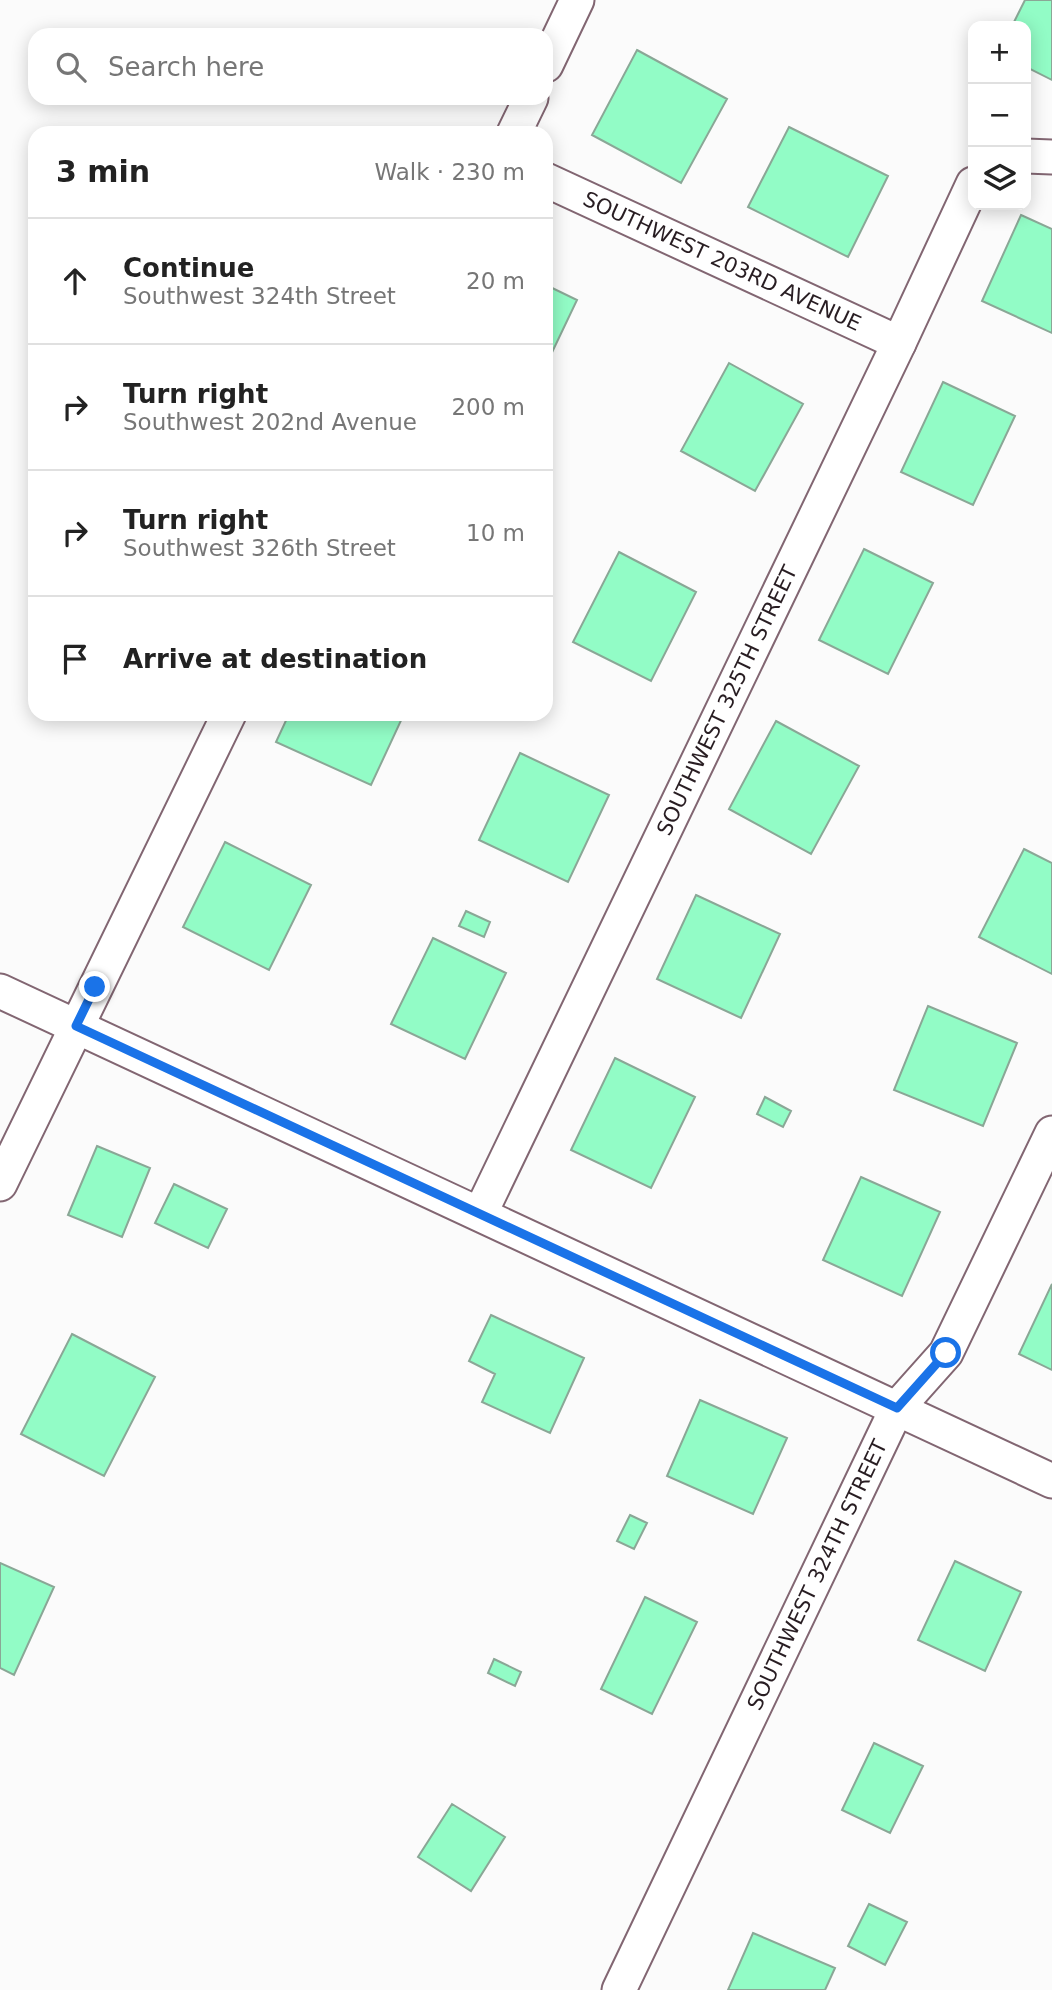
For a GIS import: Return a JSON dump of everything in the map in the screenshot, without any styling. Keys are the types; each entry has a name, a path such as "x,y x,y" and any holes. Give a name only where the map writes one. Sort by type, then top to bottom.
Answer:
{"street":[{"path":"553,50 577,0"},
{"path":"517,126 528,105"},
{"path":"1031,156 1052,158"},
{"name":"SOUTHWEST 203RD AVENUE","path":"553,183 899,343"},
{"name":"SOUTHWEST 325TH STREET","path":"480,1214 968,195"},
{"path":"0,1184 226,721"},
{"path":"0,991 1052,1481"},
{"name":"SOUTHWEST 324TH STREET","path":"619,1990 897,1408 946,1353 1052,1133"}],"building":[{"path":"1025,0 1052,0 1052,80 1031,70 1031,21 1014,21"},
{"path":"637,50 727,99 681,183 592,135"},
{"path":"789,127 888,176 848,257 748,207"},
{"path":"1021,215 1052,229 1052,333 982,301"},
{"path":"553,288 577,300 553,350"},
{"path":"729,363 803,404 755,491 681,451"},
{"path":"943,382 1015,416 973,505 901,472"},
{"path":"864,549 933,583 888,674 819,640"},
{"path":"619,552 696,592 651,681 573,642"},
{"path":"286,721 401,721 371,785 276,742"},
{"path":"776,721 859,766 811,854 729,809"},
{"path":"520,753 609,795 568,882 479,840"},
{"path":"225,842 311,885 269,970 183,927"},
{"path":"1024,849 1052,863 1052,974 979,937"},
{"path":"696,895 780,934 741,1018 657,979"},
{"path":"466,911 490,922 484,937 459,926"},
{"path":"433,938 506,973 465,1059 391,1024"},
{"path":"928,1006 1017,1043 983,1126 894,1090"},
{"path":"615,1058 695,1097 651,1188 571,1150"},
{"path":"765,1097 791,1111 783,1127 757,1114"},
{"path":"97,1146 150,1168 122,1237 68,1215"},
{"path":"861,1177 940,1212 902,1296 823,1260"},
{"path":"174,1184 227,1209 208,1248 155,1223"},
{"path":"1052,1284 1052,1370 1019,1354"},
{"path":"491,1315 584,1358 550,1433 482,1402 495,1374 469,1361"},
{"path":"72,1334 155,1377 104,1476 21,1434"},
{"path":"700,1400 787,1438 753,1514 667,1476"},
{"path":"630,1515 647,1523 634,1549 617,1541"},
{"path":"955,1561 1021,1592 985,1671 918,1640"},
{"path":"0,1563 54,1587 14,1675 0,1668"},
{"path":"645,1597 697,1622 652,1714 601,1689"},
{"path":"494,1659 521,1672 515,1686 488,1673"},
{"path":"874,1743 923,1766 890,1833 842,1810"},
{"path":"452,1804 505,1837 471,1891 418,1857"},
{"path":"869,1904 907,1922 885,1965 848,1946"},
{"path":"753,1933 835,1968 825,1990 728,1990"}],"route":[{"path":"95,987 76,1026 897,1408 946,1353"}]}
